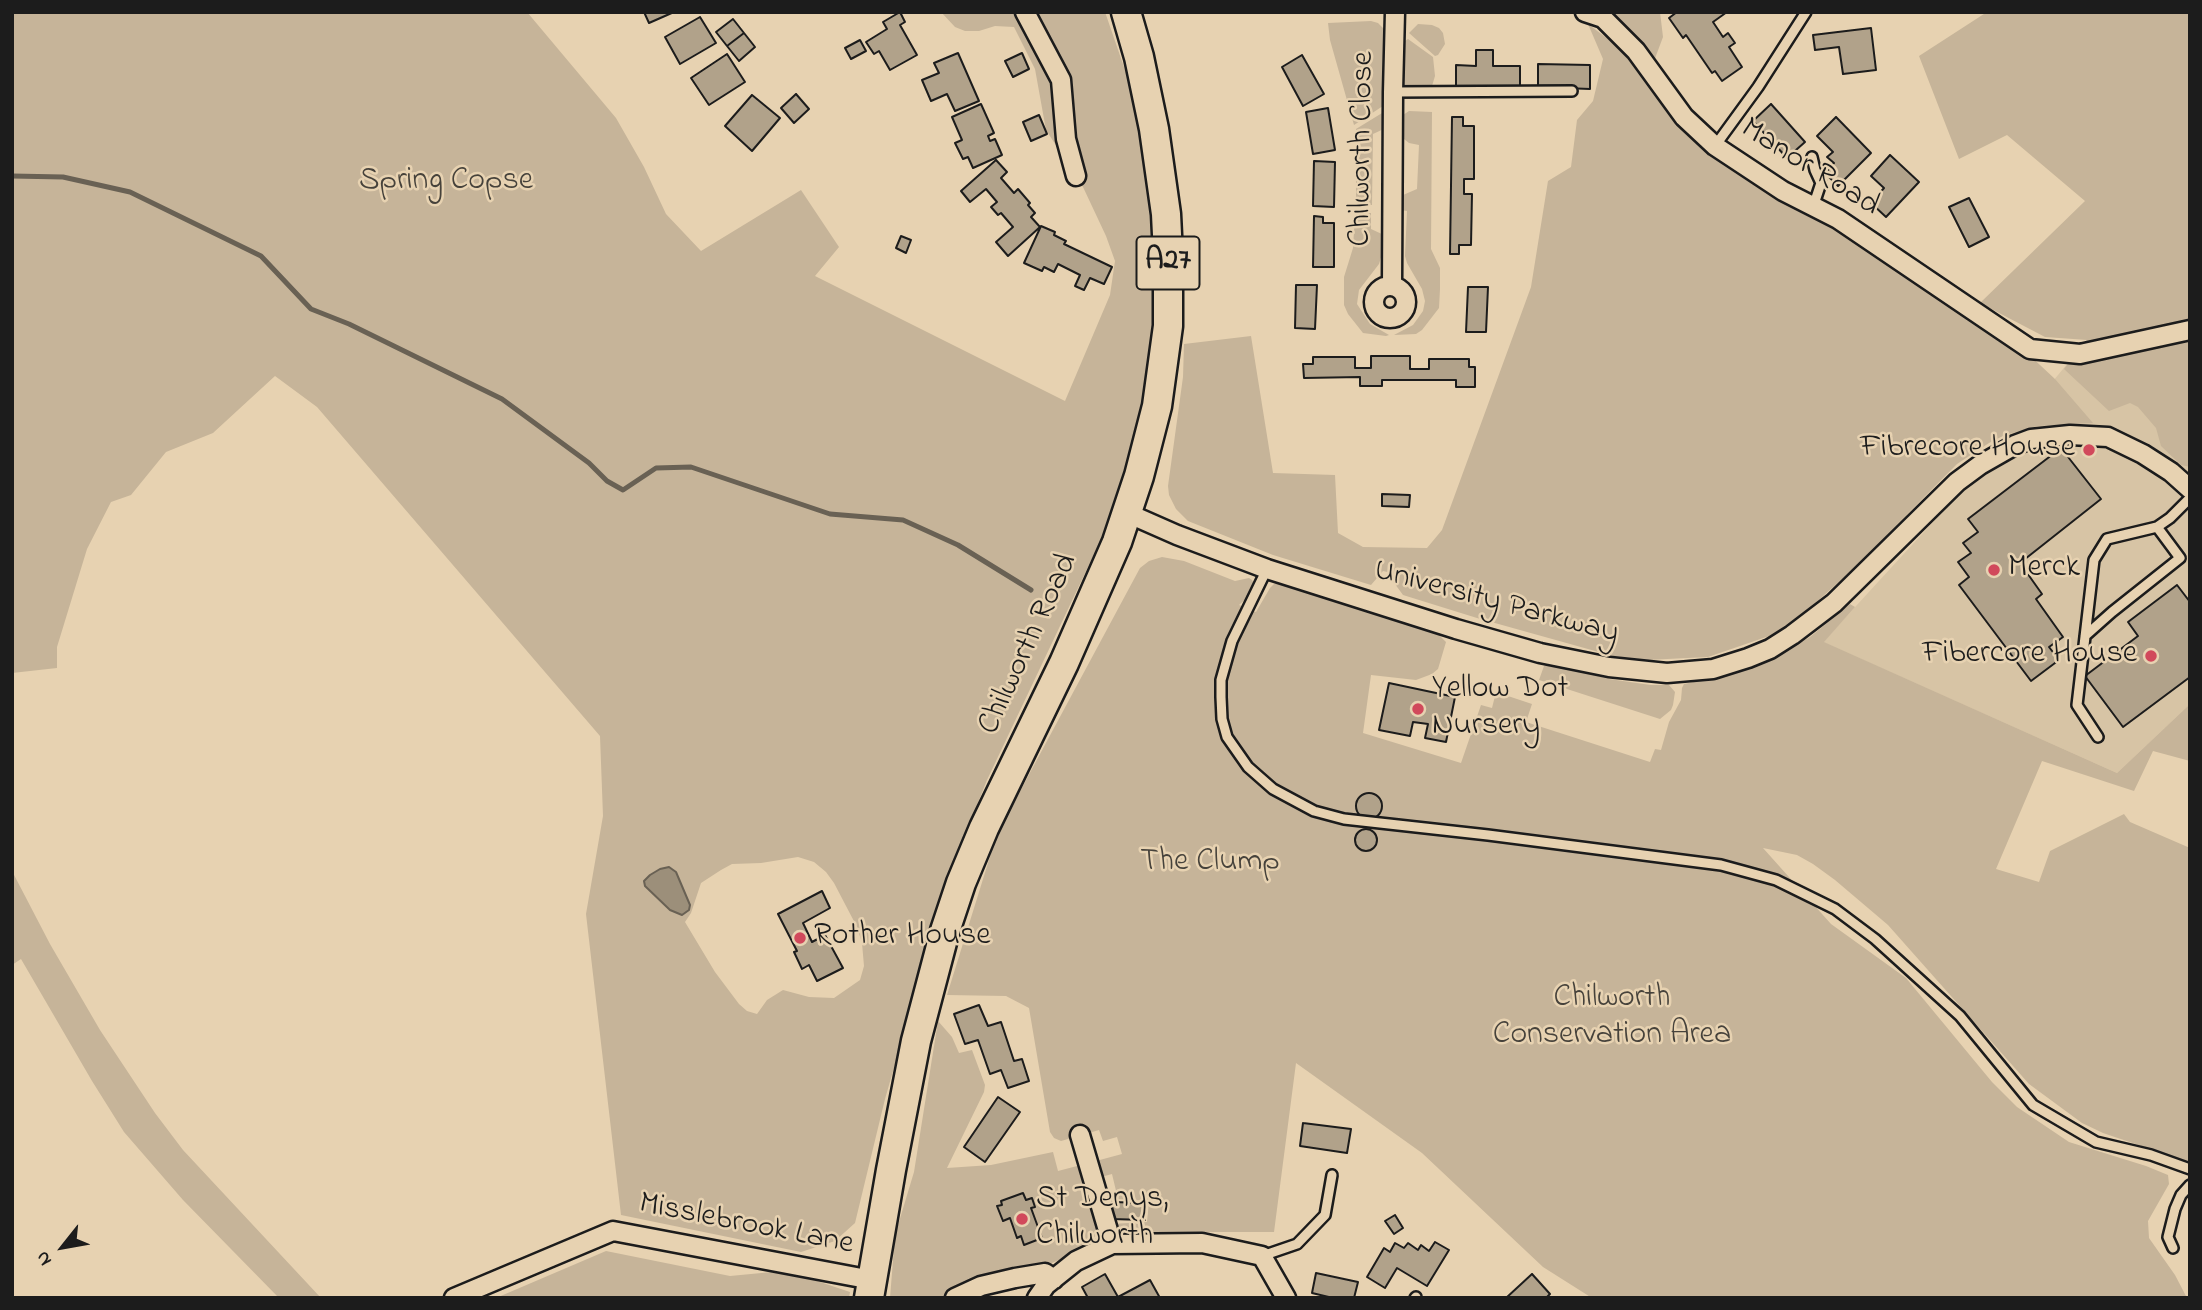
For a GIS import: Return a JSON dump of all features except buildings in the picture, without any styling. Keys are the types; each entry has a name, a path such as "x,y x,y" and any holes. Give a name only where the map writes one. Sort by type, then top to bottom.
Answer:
{"main road":[{"name":"Chilworth Road","path":"870,1289 916,1041 931,977 949,919 978,841 1064,663 1102,576 1127,513 1157,405 1168,326 1167,241 1161,173 1139,57 1126,12"}],"street":[{"path":"1026,12 1061,80 1066,139 1076,176"},
{"name":"Chilworth Close","path":"1392,286 1395,12"},
{"name":"Manor Road","path":"1585,12 1603,18 1636,51 1684,117 1715,146 1783,191 1838,219 2030,349 2080,354 2190,330"},
{"name":"University Parkway","path":"1127,513 1267,569 1540,653 1639,672 1689,672 1713,669 1748,658 1770,649 1792,635 1834,603 1957,482 1990,459 2031,439 2070,435 2108,437 2143,454 2171,472 2190,489"},
{"path":"1080,1135 1112,1244"},
{"name":"Misslebrook Lane","path":"454,1298 614,1231 870,1289"},
{"path":"1037,1298 1046,1285 1076,1261 1112,1244 1202,1243 1262,1256 1286,1298"},
{"path":"955,1298 981,1286 1015,1278 1045,1273 1054,1279"}],"lane":[{"path":"1715,146 1758,87 1806,12"},
{"path":"1393,92 1572,91"},
{"path":"1812,157 1821,183 1813,206"},
{"path":"2098,737 2077,705 2094,560 2107,539 2157,527 2190,498"},
{"path":"2085,636 2180,558 2157,527"},
{"path":"1267,569 1232,641 1221,680 1221,697 1222,719 1227,737 1248,767 1272,789 1314,811 1343,819 1721,865 1776,880 1835,909 1875,939 1960,1016 2033,1105 2095,1142 2151,1155 2190,1169"},
{"path":"1262,1256 1297,1244 1325,1215 1332,1175"},
{"path":"2173,1248 2168,1237 2175,1209 2181,1195 2190,1185"}],"shaded area":[{"path":"2190,276 2190,704 2117,773 1823,642 1967,485 2106,317"},
{"path":"669,867 676,872 690,905 689,910 682,915 670,910 645,886 644,881 650,875"}],"green space":[{"name":"Spring Copse","path":"12,12 527,12 616,118 644,167 666,214 701,251 801,190 839,247 815,276 1065,401 1110,295 1115,261 1083,187 1046,130 1035,69 1014,27 995,26 979,31 965,31 955,27 941,12 1105,12 1135,99 1153,227 1153,347 1124,491 987,780 958,853 885,1099 855,1223 835,1241 801,1252 621,1215 586,914 603,816 600,736 317,407 275,376 213,433 166,452 131,495 111,502 87,549 57,647 57,668 12,673","holes":["798,857 814,862 834,883 857,927 864,966 860,980 834,998 809,997 783,990 767,1000 757,1014 747,1011 715,972 685,922 691,913 701,883 732,864"]},
{"path":"1604,12 1660,12 1663,37 1654,61"},
{"path":"1987,12 2190,12 2190,467 2181,465 2161,446 2156,428 2138,407 2130,403 2109,411 2064,369 2087,340 2045,337 1980,303 2085,201 2007,135 1959,159 1919,56"},
{"path":"1328,23 1378,23 1388,33 1389,102 1354,125 1330,40"},
{"path":"1418,24 1432,25 1443,33 1445,44 1438,55 1435,56 1409,33"},
{"path":"1588,24 1616,45 1699,144 1819,216 2025,351 2055,379 2093,423 2037,426 2005,435 1989,443 1957,464 1851,571 1812,606 1772,635 1708,657 1647,660 1613,656 1477,618 1403,595 1392,580 1392,573 1383,571 1371,585 1273,555 1188,521 1176,509 1169,495 1183,377 1184,344 1251,336 1273,473 1335,475 1338,533 1363,547 1427,548 1442,530 1531,287 1548,181 1571,167 1577,120 1593,101 1603,59"},
{"path":"1408,39 1433,57 1435,76 1432,86 1412,89 1404,87 1401,82 1402,49"},
{"path":"1387,110 1390,126 1373,134 1372,205 1356,205 1356,129"},
{"path":"1409,111 1432,112 1431,249 1440,268 1439,308 1416,334 1394,335 1413,325 1423,311 1425,301 1422,289 1405,256 1407,211 1400,210 1403,195 1417,189 1419,145 1409,143 1401,132 1400,120"},
{"path":"1371,213 1371,229 1384,235 1385,244 1379,264 1359,290 1357,304 1370,324 1389,335 1386,336 1363,333 1344,305 1344,277 1353,248 1355,214"},
{"name":"Chilworth Conservation Area","path":"1162,557 1184,561 1235,581 1249,578 1254,584 1249,596 1239,605 1256,612 1270,588 1281,583 1436,632 1446,642 1438,669 1432,674 1416,680 1371,675 1363,733 1461,763 1481,705 1492,708 1496,692 1532,704 1526,722 1650,762 1655,749 1661,750 1669,722 1681,700 1684,684 1731,674 1773,658 1810,637 1850,604 1855,607 1824,642 2117,773 2190,704 2190,761 2153,751 2134,791 2042,761 1996,869 2039,882 2050,851 2124,814 2130,822 2190,848 2189,1162 2103,1133 2082,1123 2029,1084 1888,925 1813,864 1797,855 1763,848 1831,924 1906,978 1992,1082 2017,1107 2069,1142 2168,1175 2169,1184 2148,1221 2149,1238 2175,1275 2187,1298 1592,1298 1543,1267 1422,1153 1296,1063 1274,1232 1174,1232 1119,1238 1111,1224 1147,1222 1149,1201 1118,1199 1112,1174 1101,1177 1096,1161 1122,1154 1117,1137 1103,1141 1099,1130 1061,1141 1054,1138 1050,1132 1029,1008 1006,996 947,995 997,834 1140,568 1149,561"},
{"path":"1552,664 1609,679 1669,685 1675,692 1673,705 1660,719 1539,680 1544,666"},
{"path":"12,871 50,944 100,1030 155,1113 183,1150 321,1298 279,1298 183,1200 124,1132 21,959 12,965"},
{"path":"938,1021 952,1037 959,1053 972,1050 985,1085 947,1168 991,1165 1053,1152 1058,1171 1081,1165 1097,1228 1095,1237 1072,1254 1052,1263 973,1280 945,1298 890,1298 895,1235 914,1172"},
{"path":"606,1251 730,1276 772,1272 814,1280 850,1292 849,1298 496,1298"}],"waterway":[{"path":"12,176 63,177 130,192 261,256 311,309 349,324 502,399 589,463 607,481 623,490 656,468 691,467 830,514 903,520 958,545 1031,590"}],"place":[{"name":"Fibrecore House","path":"2089,450"},
{"name":"Merck","path":"1994,570"},
{"name":"Fibercore House","path":"2151,656"},
{"name":"Yellow Dot Nursery","path":"1418,709"},
{"name":"Rother House","path":"800,938"},
{"name":"St Denys, Chilworth","path":"1022,1219"}],"park label":[{"name":"The Clump","path":"1210,864"}]}
